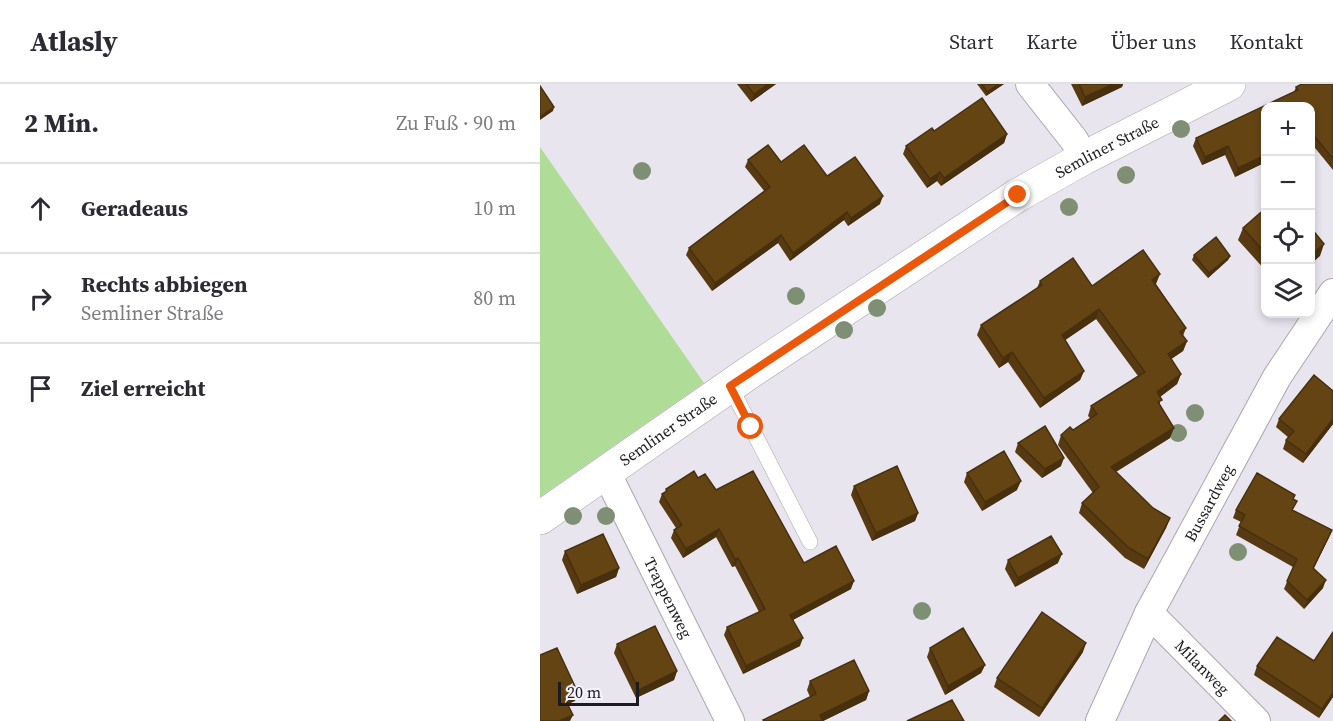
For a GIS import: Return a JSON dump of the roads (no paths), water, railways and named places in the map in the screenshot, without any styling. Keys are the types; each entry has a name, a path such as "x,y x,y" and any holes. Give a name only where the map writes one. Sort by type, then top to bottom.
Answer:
{"street":[{"path":"1030,84 1074,140 1084,158"},
{"name":"Semliner Straße","path":"540,518 730,386 1018,195 1084,158 1229,84"},
{"name":"Bussardweg","path":"1100,721 1149,613 1277,377 1331,302"},
{"name":"Trappenweg","path":"606,472 730,721"},
{"name":"Milanweg","path":"1149,613 1256,721"}],"lane":[{"path":"730,386 810,542"}]}
